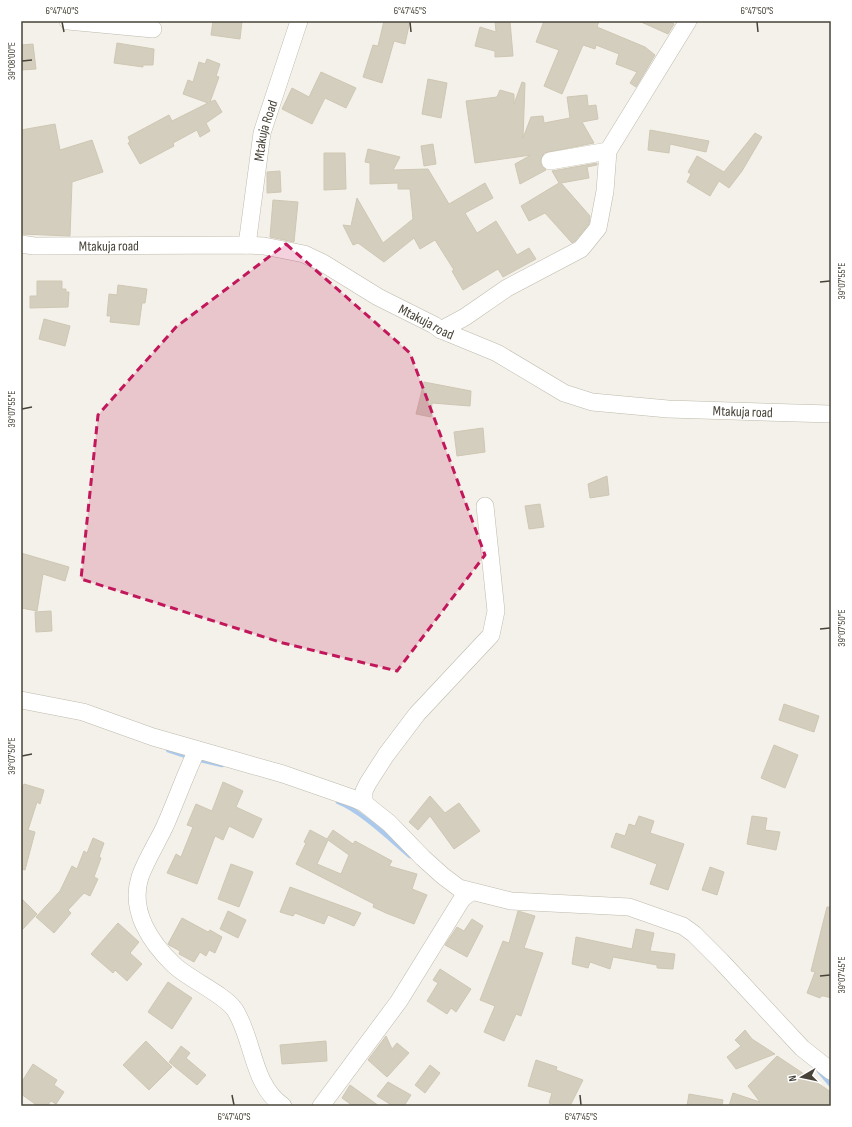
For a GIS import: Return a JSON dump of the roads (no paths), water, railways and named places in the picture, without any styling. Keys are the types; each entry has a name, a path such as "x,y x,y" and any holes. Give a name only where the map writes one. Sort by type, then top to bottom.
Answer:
{"street":[{"path":"68,21 153,29"},
{"name":"Mtakuja Road","path":"247,245 262,132 299,21"},
{"path":"441,330 507,288 581,249 598,228 605,191 608,152 688,21"},
{"path":"550,161 608,152"},
{"name":"Mtakuja road","path":"21,244 34,246 247,245 264,246 304,254 323,263 378,297 441,330 497,353 564,393 592,402 668,409 831,414"},
{"path":"364,803 364,791 386,755 418,714 491,635 496,611 485,506"},
{"path":"21,700 83,712 197,750 283,774 364,803 389,823 443,876 460,888 471,892 511,901 629,907 683,926 694,934 722,961 802,1048 831,1071"},
{"path":"197,750 165,825 140,877 136,902 146,931 175,966 224,1000 234,1010 243,1028 267,1092 282,1106"},
{"path":"321,1106 399,1001 462,899 471,892"}],"waterway":[{"path":"168,750 189,757"},
{"path":"196,759 222,765"},
{"path":"338,802 347,806 366,819 410,856"},
{"path":"819,1071 831,1085"}]}
